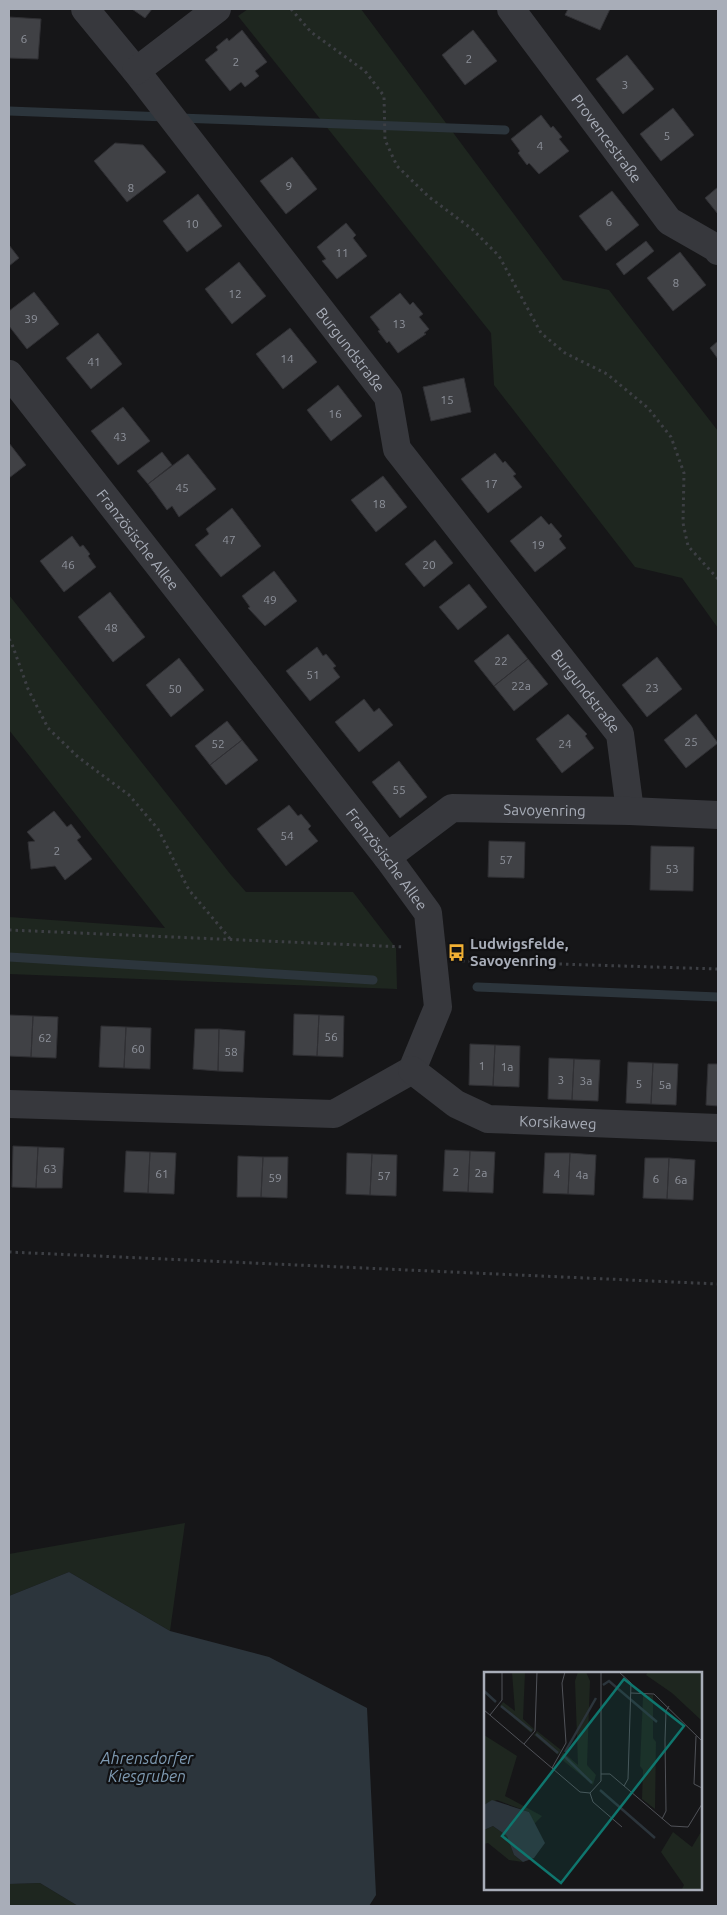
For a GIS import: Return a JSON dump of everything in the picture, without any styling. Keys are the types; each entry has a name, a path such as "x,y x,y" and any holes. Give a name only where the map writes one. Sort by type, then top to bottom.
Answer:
{"street":[{"name":"Burgundstraße","path":"85,9 136,70 388,397 396,449 620,734 630,811"},
{"path":"136,70 217,9"},
{"name":"Provencestraße","path":"511,9 669,221 718,251"},
{"name":"Französische Allee","path":"9,374 428,913 438,1007 412,1070"},
{"name":"Savoyenring","path":"386,857 452,808 630,811 718,815"},
{"path":"9,1104 334,1114 412,1070"},
{"name":"Korsikaweg","path":"412,1070 456,1104 488,1119 718,1128"}],"path":[{"path":"292,9 312,32 365,71 384,96 385,140 397,166 429,198 472,229 499,256 541,333 565,353 606,374 648,408 671,437 684,473 683,523 688,546 718,579"},
{"path":"9,639 28,689 48,728 78,757 129,795 158,829 189,890 232,941"},
{"path":"9,930 396,948 479,960 718,969"},
{"path":"9,1252 718,1284"}],"shaded area":[{"path":"248,9 361,9 563,280 609,290 718,431 718,628 682,578 635,567 494,385 491,333 238,16"},
{"path":"9,595 246,892 353,892 396,948 397,989 9,974 9,917 165,928 9,730"},
{"path":"185,1523 170,1631 69,1572 9,1596 9,1554"},
{"path":"40,1883 78,1906 9,1906 9,1884"}],"water":[{"name":"Ahrensdorfer Kiesgruben","path":"69,1572 170,1631 269,1657 367,1708 376,1895 369,1906 78,1906 40,1883 9,1884 9,1596"}],"building":[{"path":"132,9 152,9 145,18"},
{"path":"568,9 610,9 600,30 565,15"},
{"path":"9,17 41,19 38,59 9,58"},
{"path":"242,30 267,62 255,71 259,76 245,87 241,82 230,91 205,60 218,50 216,47 227,38 229,41"},
{"path":"473,30 497,61 465,85 442,55"},
{"path":"627,55 654,89 623,114 596,79"},
{"path":"673,108 694,135 661,161 640,134"},
{"path":"541,115 551,128 553,126 562,137 559,139 569,151 539,174 529,163 527,165 511,139"},
{"path":"115,143 143,145 166,172 127,202 94,161"},
{"path":"292,157 317,189 286,214 260,181"},
{"path":"718,187 718,214 705,198"},
{"path":"612,191 639,225 606,251 579,216"},
{"path":"198,194 222,226 187,252 163,221"},
{"path":"346,223 356,235 353,238 367,256 337,279 322,261 326,259 317,247"},
{"path":"646,241 654,251 624,275 616,264"},
{"path":"9,245 19,258 9,266"},
{"path":"680,252 706,285 673,311 647,278"},
{"path":"239,262 266,296 232,324 205,289"},
{"path":"34,292 59,324 27,349 9,326 9,311"},
{"path":"400,293 410,305 413,302 423,314 419,317 429,329 424,333 426,334 398,353 389,341 387,343 370,317"},
{"path":"290,328 317,362 283,389 256,354"},
{"path":"98,333 122,364 91,389 66,358"},
{"path":"718,341 718,359 710,348"},
{"path":"464,378 471,412 431,421 423,387"},
{"path":"338,385 362,416 331,441 307,410"},
{"path":"123,407 150,441 118,465 91,431"},
{"path":"9,443 26,465 9,478"},
{"path":"162,452 172,465 148,484 137,471"},
{"path":"495,453 516,474 513,476 522,487 488,513 461,479"},
{"path":"188,454 216,489 179,517 172,506 167,510 148,484"},
{"path":"383,476 407,507 376,532 351,500"},
{"path":"232,508 261,546 221,577 195,545 209,534 206,529"},
{"path":"541,516 549,525 551,523 562,536 559,539 566,548 535,572 510,541"},
{"path":"72,536 80,547 83,545 90,554 88,556 96,567 64,592 40,561"},
{"path":"435,540 453,563 424,587 405,564"},
{"path":"274,571 297,601 265,626 248,608 250,607 242,596"},
{"path":"469,584 487,607 458,630 439,607"},
{"path":"110,592 145,637 113,662 78,617"},
{"path":"508,634 528,659 494,686 474,661"},
{"path":"317,647 323,656 326,654 336,666 333,668 340,677 310,701 286,671"},
{"path":"657,657 682,689 647,717 622,685"},
{"path":"179,658 204,690 171,717 146,685"},
{"path":"528,659 548,684 514,711 494,686"},
{"path":"364,699 374,712 379,708 393,725 359,752 335,722"},
{"path":"568,714 587,734 585,736 594,748 562,773 536,739"},
{"path":"696,714 718,743 686,768 664,740"},
{"path":"227,721 242,740 210,765 195,746"},
{"path":"242,740 258,760 226,785 210,765"},
{"path":"399,761 427,797 400,818 372,782"},
{"path":"289,805 298,816 301,814 311,826 308,829 318,841 286,866 257,829"},
{"path":"54,811 67,827 71,824 81,837 77,840 92,859 65,880 55,866 31,869 28,842 35,841 27,832"},
{"path":"489,841 525,842 524,878 488,877"},
{"path":"651,846 694,847 693,891 650,890"},
{"path":"294,1014 319,1015 317,1056 293,1055"},
{"path":"9,1015 33,1016 31,1057 9,1056"},
{"path":"319,1015 344,1016 343,1057 317,1056"},
{"path":"33,1016 58,1017 56,1058 31,1057"},
{"path":"101,1026 126,1027 124,1068 99,1067"},
{"path":"126,1027 151,1028 150,1069 124,1068"},
{"path":"195,1029 219,1029 218,1071 193,1069"},
{"path":"219,1029 245,1031 243,1072 218,1071"},
{"path":"470,1044 495,1045 493,1086 469,1085"},
{"path":"495,1045 520,1046 519,1087 493,1086"},
{"path":"549,1058 574,1059 572,1100 548,1099"},
{"path":"574,1059 600,1060 598,1101 572,1100"},
{"path":"628,1062 653,1063 651,1104 626,1103"},
{"path":"653,1063 678,1064 676,1105 651,1104"},
{"path":"708,1064 718,1064 718,1106 706,1105"},
{"path":"13,1146 38,1147 36,1188 12,1187"},
{"path":"38,1147 64,1148 62,1188 36,1188"},
{"path":"445,1150 470,1151 468,1192 443,1191"},
{"path":"126,1151 150,1152 148,1193 124,1192"},
{"path":"470,1151 495,1152 493,1193 468,1192"},
{"path":"150,1152 176,1153 174,1194 148,1193"},
{"path":"347,1153 372,1154 370,1195 346,1194"},
{"path":"545,1153 570,1153 568,1194 543,1193"},
{"path":"570,1153 596,1155 594,1195 568,1194"},
{"path":"372,1154 397,1155 396,1196 370,1195"},
{"path":"238,1156 263,1157 261,1197 237,1197"},
{"path":"263,1157 288,1157 287,1198 261,1197"},
{"path":"645,1158 669,1158 667,1199 643,1198"},
{"path":"669,1158 695,1160 693,1200 667,1199"}],"waterway":[{"path":"9,111 166,117"},
{"path":"179,118 505,130"},
{"path":"9,957 373,980"},
{"path":"477,987 718,997"}],"place":[{"name":"Ludwigsfelde, Savoyenring","path":"456,952"}]}
